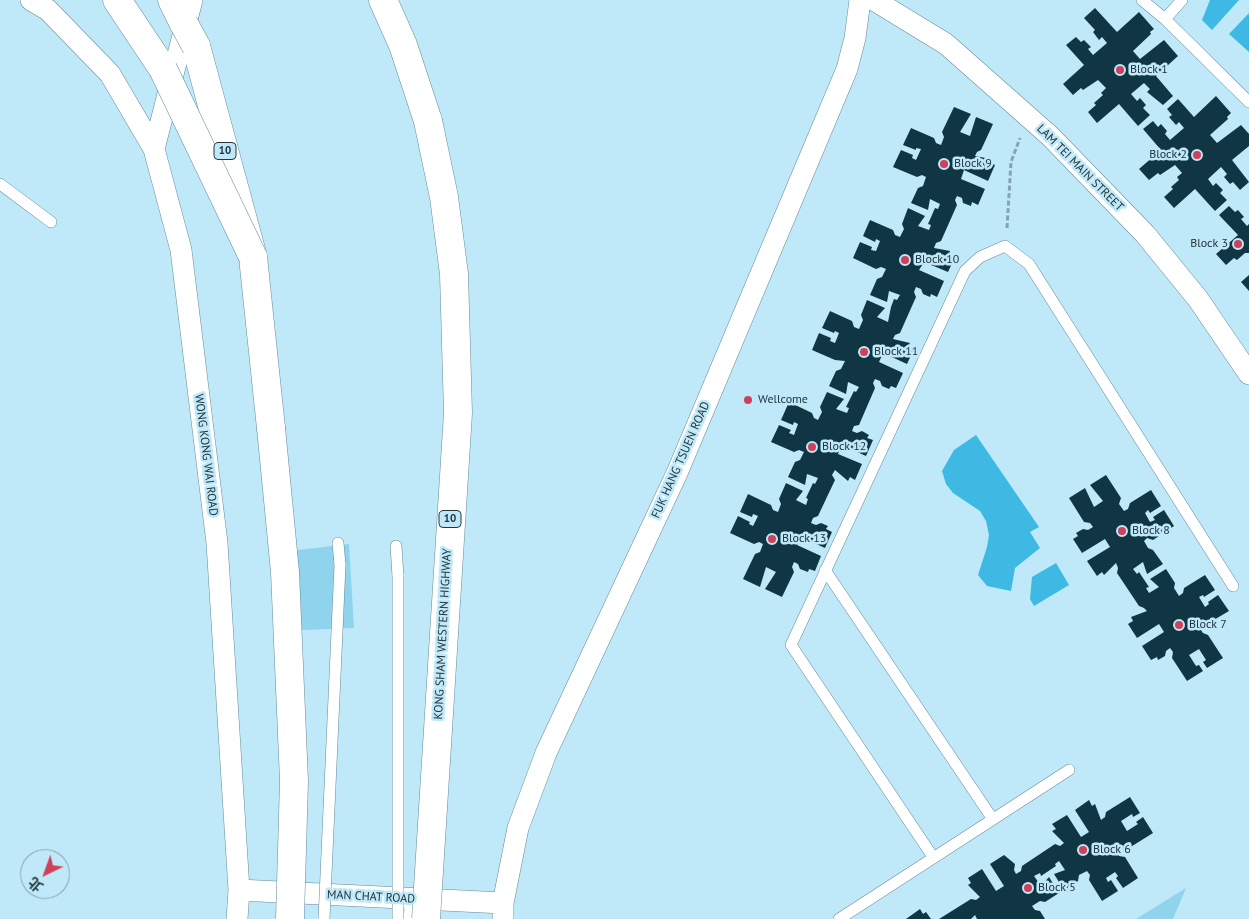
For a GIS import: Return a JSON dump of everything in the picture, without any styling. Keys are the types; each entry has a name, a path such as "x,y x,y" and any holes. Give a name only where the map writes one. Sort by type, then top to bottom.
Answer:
{"highway":[{"path":"117,0 163,69 253,257"},
{"name":"10","path":"172,0 196,46 253,257 285,572 294,781 290,919"},
{"name":"KONG SHAM WESTERN HIGHWAY","path":"383,0 416,81 437,158 450,235 457,316 458,413 415,912"}],"street":[{"path":"31,0 48,10 110,74 154,149"},
{"name":"WONG KONG WAI ROAD","path":"192,0 154,149 180,250 217,542 238,890 237,919"},
{"name":"FUK HANG TSUEN ROAD","path":"503,911 518,828 546,753 677,473 847,69 855,38 860,0"},
{"name":"LAM TEI MAIN STREET","path":"874,0 946,44 1050,136 1145,234 1198,299 1249,374"},
{"name":"MAN CHAT ROAD","path":"238,890 415,912 503,911"}],"lane":[{"path":"1142,0 1165,19 1249,102"},
{"path":"1165,19 1182,0"},
{"path":"0,184 51,222"},
{"path":"933,857 791,644 964,271 980,257 1005,246 1029,264 1234,586"},
{"path":"324,919 340,565 338,543"},
{"path":"396,546 398,919"},
{"path":"825,570 992,818"},
{"path":"839,919 992,818 1069,770"}],"path":[{"path":"1005,246 1011,162 1019,140"}],"shaded area":[{"path":"1210,0 1239,0 1212,30 1202,20"},
{"path":"1249,13 1249,52 1229,34"},
{"path":"976,435 1039,527 1030,532 1040,548 1015,568 1011,591 987,586 978,575 989,535 986,521 980,511 953,493 946,484 942,471 954,450"},
{"path":"349,544 354,628 277,631 273,553"},
{"path":"1056,563 1069,585 1034,606 1030,599 1032,577"},
{"path":"1186,888 1173,919 1136,919"}],"building":[{"name":"Block 1","path":"1095,8 1117,32 1139,12 1154,29 1133,51 1140,59 1164,40 1178,56 1156,76 1173,96 1163,105 1147,92 1150,89 1144,83 1131,94 1137,101 1140,98 1146,105 1143,108 1150,115 1138,126 1119,104 1097,123 1088,112 1096,105 1094,103 1103,95 1101,93 1106,88 1098,80 1083,90 1081,88 1073,95 1063,84 1084,65 1066,45 1076,37 1081,42 1084,40 1091,47 1088,49 1093,55 1107,43 1102,37 1099,40 1093,32 1095,30 1084,18"},
{"name":"Block 2","path":"1216,96 1231,113 1227,117 1228,119 1210,135 1217,143 1241,125 1249,134 1249,146 1232,160 1249,182 1240,190 1233,182 1230,184 1224,177 1227,174 1221,167 1208,179 1213,186 1216,183 1223,190 1220,193 1227,200 1215,211 1195,189 1174,208 1164,197 1173,189 1171,187 1179,180 1177,177 1182,173 1175,165 1160,175 1158,173 1149,180 1139,169 1161,150 1143,129 1153,121 1158,127 1161,124 1167,131 1165,134 1170,140 1184,128 1179,122 1176,125 1169,117 1172,115 1167,109 1178,99 1194,117"},
{"path":"954,107 971,114 960,132 970,136 976,117 993,124 981,150 975,156 991,159 990,163 995,165 988,181 964,170 961,179 985,189 978,205 972,202 971,206 963,203 962,198 957,196 955,200 957,205 941,241 936,243 934,248 950,251 949,255 955,257 948,272 924,262 919,270 944,281 937,297 931,294 930,297 923,294 921,289 916,287 914,292 916,297 900,333 895,335 893,339 910,343 908,346 914,349 907,364 883,353 879,362 903,373 896,388 891,386 889,389 882,386 880,381 875,379 873,383 875,388 859,425 854,426 852,431 857,433 862,431 869,435 867,438 873,440 866,456 842,445 838,454 862,464 855,480 850,477 848,481 835,470 832,475 835,480 818,516 813,518 811,523 816,525 821,523 828,526 826,529 832,532 825,548 801,537 797,545 821,556 815,571 809,569 808,572 800,569 798,564 794,562 792,567 794,572 782,597 765,589 776,572 766,567 760,587 743,579 755,554 760,552 763,544 759,542 754,544 730,533 738,516 750,522 749,524 753,526 758,516 753,514 752,517 740,512 748,494 771,505 773,510 778,512 781,504 779,499 786,483 803,491 796,500 806,505 808,499 806,498 813,483 815,484 818,478 807,474 805,485 788,477 795,462 800,460 804,452 799,450 794,452 771,442 779,425 791,430 789,433 794,435 798,424 794,422 793,425 781,420 789,402 812,413 814,418 818,420 822,412 820,407 827,392 844,399 836,409 847,413 849,408 846,407 854,391 856,392 859,387 848,382 846,394 829,386 836,371 841,369 845,361 835,360 812,350 819,333 831,338 830,341 835,343 839,333 822,328 830,311 852,321 854,327 859,329 863,320 861,315 867,300 885,308 877,317 888,322 894,299 897,300 900,295 889,291 887,302 870,295 877,279 882,277 886,269 881,267 876,269 853,258 860,242 872,247 871,250 876,251 880,241 876,239 875,242 863,236 870,220 893,230 895,235 900,237 904,229 902,224 908,208 925,216 918,226 929,230 931,225 928,224 935,208 938,209 940,204 930,199 928,210 911,203 918,188 923,186 926,177 922,175 917,177 893,167 901,150 913,155 912,158 916,160 921,149 916,148 916,150 903,145 911,128 934,138 936,143 941,145 944,137 942,132"},
{"name":"Block 3","path":"1229,206 1235,212 1238,210 1244,217 1241,219 1247,226 1249,224 1249,253 1245,253 1237,260 1234,258 1226,265 1216,254 1238,235 1219,215"},
{"name":"Block 3","path":"1249,275 1249,291 1241,282"},
{"path":"1106,475 1121,498 1119,504 1124,511 1128,509 1130,503 1151,490 1161,506 1150,513 1148,510 1145,513 1150,522 1155,520 1153,517 1164,510 1174,526 1153,540 1147,538 1144,541 1163,564 1147,574 1143,562 1133,569 1137,574 1139,572 1149,587 1146,588 1149,593 1159,587 1150,579 1166,569 1175,583 1174,588 1179,596 1183,593 1184,588 1205,575 1215,590 1204,597 1203,595 1199,597 1205,607 1209,604 1208,602 1218,595 1229,611 1207,624 1202,623 1198,626 1203,633 1208,635 1223,658 1207,668 1203,662 1206,660 1199,649 1189,655 1196,666 1199,665 1203,671 1187,681 1172,658 1173,652 1170,648 1166,651 1165,656 1158,660 1157,657 1151,660 1142,646 1164,632 1159,624 1137,638 1128,624 1133,621 1131,617 1147,611 1139,606 1117,573 1116,563 1104,575 1102,572 1097,576 1087,561 1110,547 1105,539 1082,553 1073,539 1078,536 1076,533 1093,527 1090,523 1084,522 1069,498 1085,488 1094,507 1103,501 1090,485"},
{"path":"1130,797 1140,813 1133,817 1132,814 1121,821 1127,831 1138,824 1136,822 1143,817 1153,833 1129,848 1124,847 1117,852 1119,856 1125,857 1138,878 1123,888 1116,878 1118,876 1115,872 1106,878 1108,882 1111,880 1118,891 1102,901 1089,880 1090,875 1087,871 1079,875 1078,881 1064,890 1054,874 1065,870 1059,861 1055,864 1056,866 1041,876 1040,873 1034,876 1041,886 1049,877 1059,893 1045,902 1040,901 1032,906 1035,910 1040,911 1045,919 977,919 975,915 971,919 939,919 971,899 976,900 980,897 968,885 971,883 968,878 982,869 996,891 1004,886 990,864 1004,855 1015,864 1014,870 1016,874 1021,871 1022,866 1055,844 1060,846 1064,843 1052,831 1056,829 1052,824 1067,815 1081,837 1089,832 1075,810 1089,800 1092,806 1095,804 1101,820 1105,817 1106,812"},
{"path":"920,909 923,914 926,912 931,919 906,919"}],"place":[{"name":"Block 1","path":"1120,70"},
{"name":"Block 2","path":"1197,155"},
{"name":"Block 9","path":"944,164"},
{"name":"Block 3","path":"1238,244"},
{"name":"Block 10","path":"905,260"},
{"name":"Block 11","path":"864,352"},
{"name":"Wellcome","path":"748,400"},
{"name":"Block 12","path":"812,447"},
{"name":"Block 8","path":"1122,531"},
{"name":"Block 13","path":"772,539"},
{"name":"Block 7","path":"1179,625"},
{"name":"Block 6","path":"1083,850"},
{"name":"Block 5","path":"1028,888"}]}
